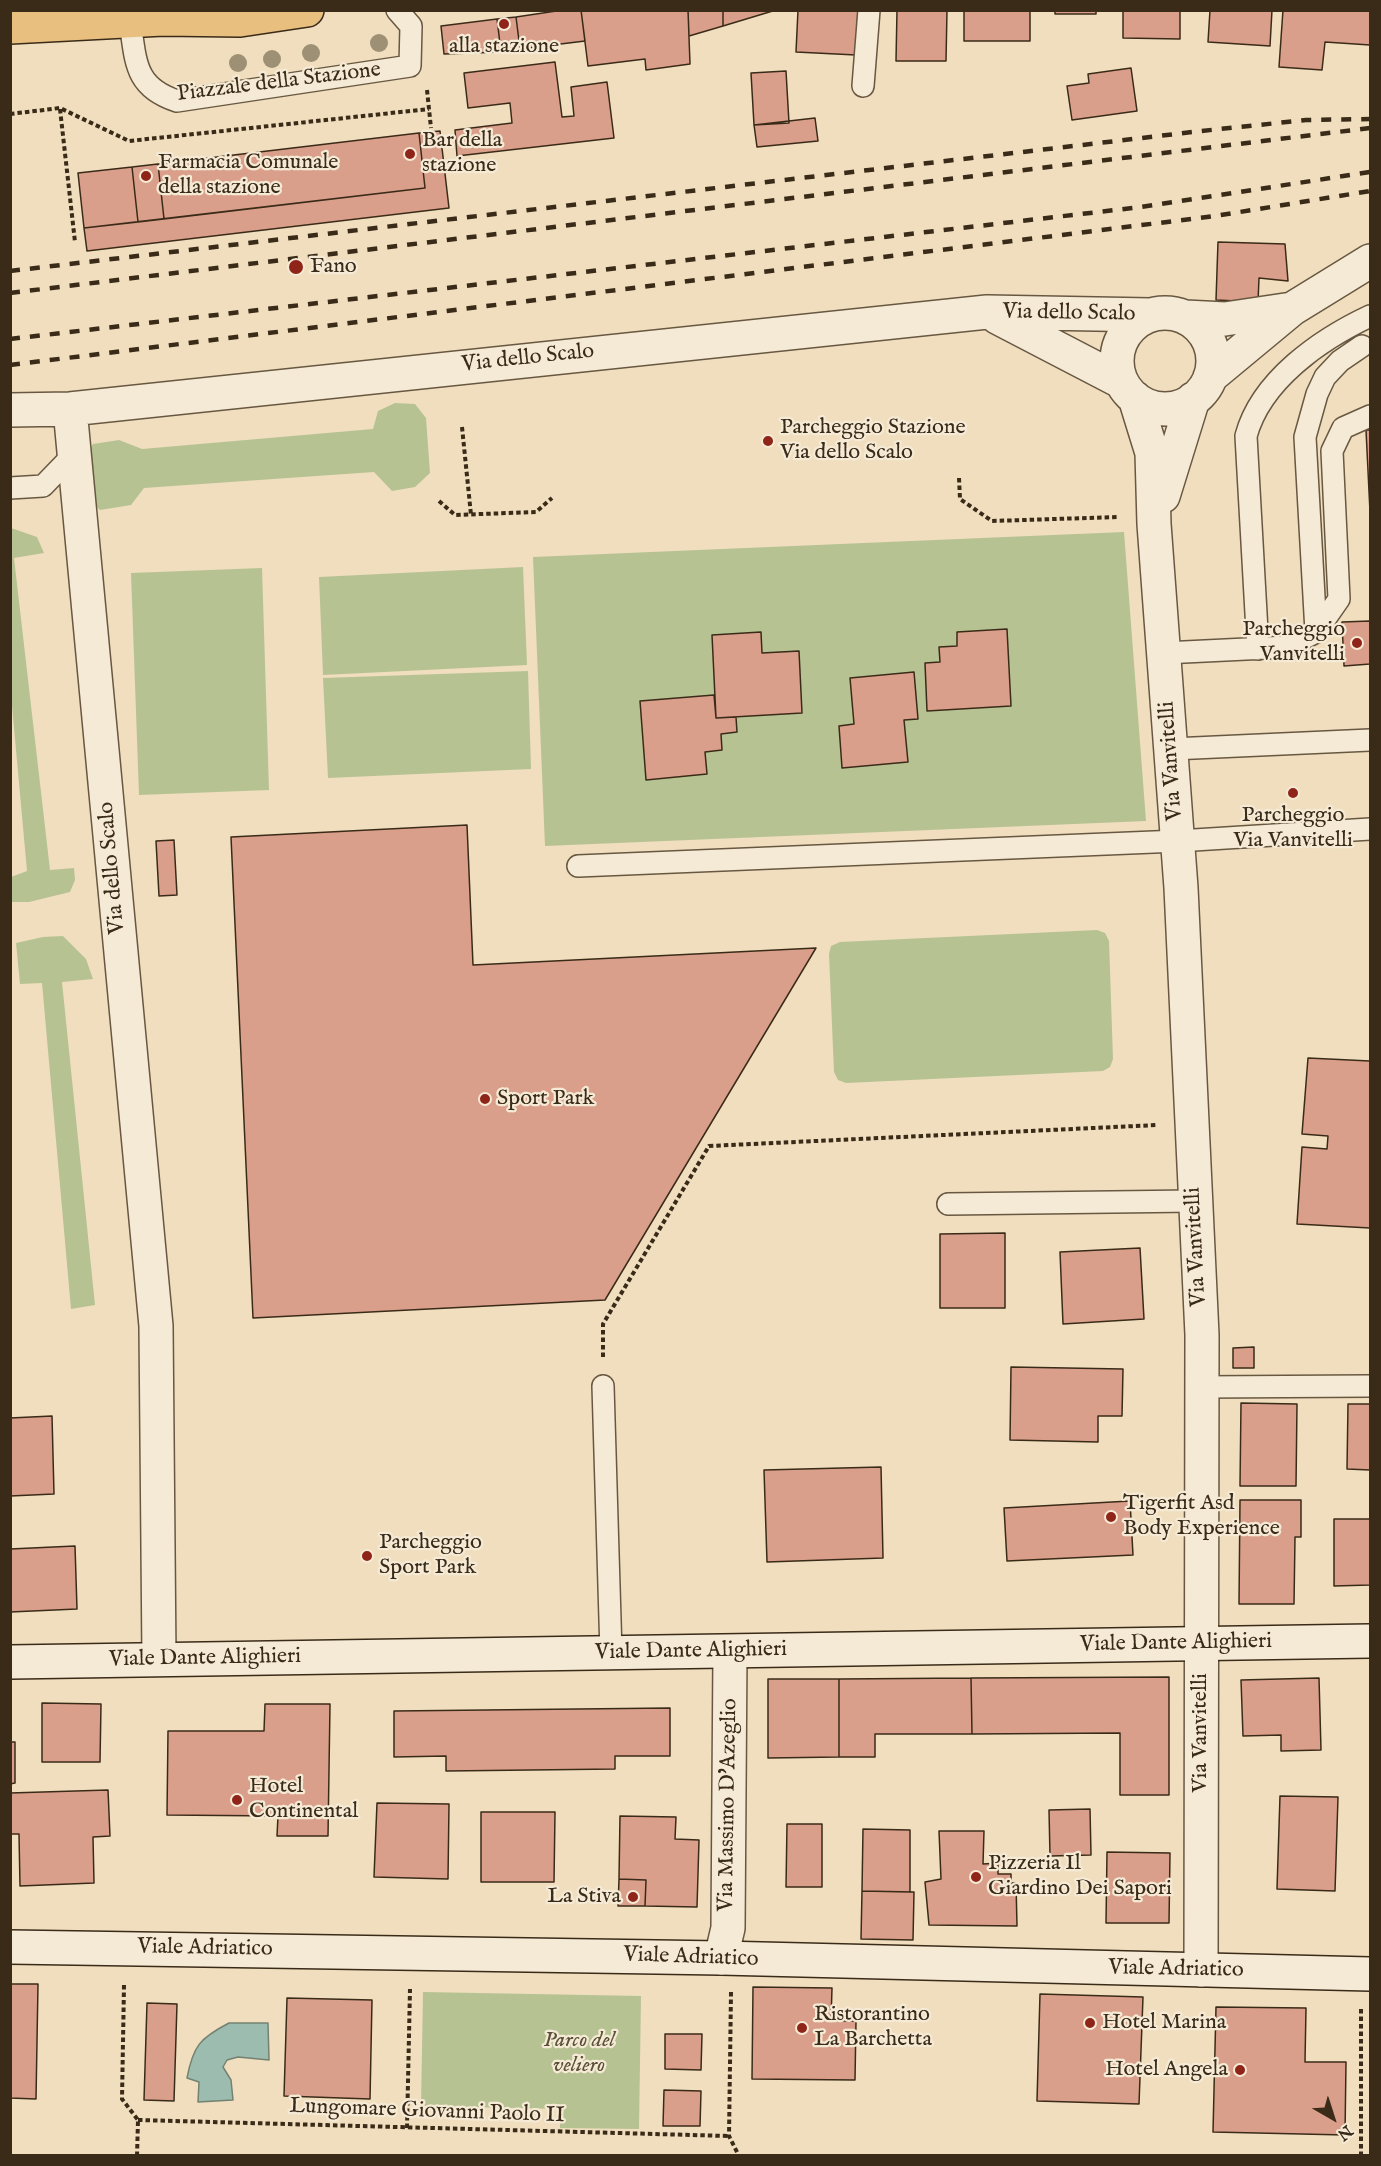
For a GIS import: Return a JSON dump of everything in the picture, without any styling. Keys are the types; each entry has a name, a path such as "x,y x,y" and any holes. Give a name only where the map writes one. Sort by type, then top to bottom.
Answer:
{"main road":[{"path":"10,27 130,22 173,15 240,20 307,10"}],"street":[{"path":"1292,309 1225,319 1185,317 1174,313 1151,315 1136,322 1125,334 1118,350 1117,367 1129,390 1148,406 1164,409 1179,407 1292,309 1371,261"},
{"name":"Via dello Scalo","path":"10,410 70,410 157,398 987,312 1151,315"},
{"name":"Via dello Scalo","path":"987,312 1129,390"},
{"path":"1185,317 1206,336 1213,363 1202,388"},
{"name":"Via Vanvitelli","path":"1155,524 1202,388"},
{"name":"Via Vanvitelli","path":"1129,390 1152,453 1178,841 1191,1124 1202,1387 1201,1970"},
{"name":"Via dello Scalo","path":"70,410 156,1326 159,1659"},
{"name":"Viale Dante Alighieri","path":"10,1662 1371,1641"},
{"name":"Via Massimo D'Azeglio","path":"721,1958 728,1928 730,1652"},
{"name":"Viale Adriatico","path":"10,1947 721,1958 1366,1974"}],"lane":[{"name":"Piazzale della Stazione","path":"130,22 141,76 152,90 177,101 410,66 411,26 397,10"},
{"path":"863,86 869,10"},
{"path":"1258,649 1246,436 1250,420 1275,385 1293,367 1341,330 1371,316"},
{"path":"1316,632 1305,437 1317,394 1325,378 1340,361 1362,346"},
{"path":"1164,653 1287,648 1316,632 1339,599 1332,451 1343,429 1371,416"},
{"path":"10,488 43,486 73,455"},
{"path":"1172,749 1371,740"},
{"path":"578,866 1178,841 1371,829"},
{"path":"948,1204 1194,1201"},
{"path":"603,1386 611,1653"},
{"path":"1202,1387 1371,1386"}],"path":[{"path":"10,114 60,108 75,242"},
{"path":"462,427 471,515"},
{"path":"959,478 960,499 992,521 1109,516 1155,524"},
{"path":"439,501 455,515 471,515 536,512 552,498"},
{"path":"603,1386 603,1324 709,1146 1191,1124"},
{"path":"1362,2156 1366,1974"},
{"path":"124,1983 122,2098 138,2120 136,2156"},
{"path":"407,2128 410,1988"},
{"path":"731,1992 729,2136 739,2156"},
{"name":"Lungomare Giovanni Paolo II","path":"138,2120 729,2136"}],"green space":[{"path":"395,403 415,404 426,418 430,473 415,487 392,491 374,472 144,488 131,505 100,510 87,497 81,463 93,444 119,440 142,449 373,429 378,411"},
{"path":"11,528 37,537 44,553 14,558 50,870 74,868 75,880 70,892 29,902 12,902 11,877 27,871 11,695"},
{"path":"1124,532 1146,821 545,846 533,557"},
{"path":"523,567 527,665 323,675 319,577"},
{"path":"262,568 269,790 139,795 131,573"},
{"path":"528,671 531,769 328,778 323,678"},
{"path":"1097,930 1105,933 1109,941 1113,1059 1110,1067 1103,1071 846,1083 838,1080 834,1072 829,954 831,946 840,942"},
{"path":"63,936 86,959 93,979 62,982 95,1305 71,1309 42,983 20,984 16,943 43,937"},
{"name":"Parco del veliero","path":"423,1992 641,1996 639,2129 560,2128 560,2109 421,2106"}],"shaded area":[{"path":"229,2023 268,2023 269,2060 238,2057 227,2060 223,2067 231,2080 233,2100 198,2102 199,2082 187,2078 195,2050 211,2033"}],"building":[{"path":"563,10 581,10 585,41 520,49 516,17"},
{"path":"581,10 688,10 690,64 646,70 645,59 588,66"},
{"path":"688,10 723,10 723,26 689,36"},
{"path":"723,10 776,10 723,26"},
{"path":"798,10 858,10 856,55 796,52"},
{"path":"897,10 947,10 946,61 896,61"},
{"path":"964,10 1030,10 1030,41 964,41"},
{"path":"1055,10 1096,10 1096,14 1055,14"},
{"path":"1123,10 1180,10 1180,39 1123,38"},
{"path":"1210,10 1272,10 1270,46 1208,42"},
{"path":"1283,10 1370,10 1370,45 1325,42 1322,70 1279,67"},
{"path":"516,17 520,49 501,52 497,19"},
{"path":"497,19 501,52 444,54 441,26"},
{"path":"555,62 562,117 574,116 571,87 607,82 614,138 457,156 455,130 512,123 510,103 468,108 464,73"},
{"path":"1131,68 1137,111 1072,120 1067,86 1089,83 1088,74"},
{"path":"786,71 789,123 754,125 751,73"},
{"path":"815,118 818,141 757,147 754,125"},
{"path":"440,131 449,208 87,251 84,228 425,188 419,133"},
{"path":"419,133 425,188 164,219 158,164"},
{"path":"158,164 164,219 138,222 132,167"},
{"path":"132,167 138,222 84,228 78,173"},
{"path":"1218,242 1285,244 1288,281 1259,278 1258,302 1216,300"},
{"path":"1366,430 1370,430 1370,512"},
{"name":"Parcheggio Vanvitelli","path":"1370,621 1370,664 1344,666 1342,622"},
{"path":"1007,629 1011,706 927,711 925,663 940,662 939,647 957,646 957,632"},
{"path":"761,632 762,653 799,651 802,713 716,718 712,635"},
{"path":"914,672 918,719 904,720 908,762 842,768 839,726 854,724 850,678"},
{"path":"714,695 716,718 736,717 737,732 721,734 722,750 705,752 707,774 646,780 640,701"},
{"name":"Sport Park","path":"467,825 473,965 816,948 605,1300 253,1318 231,837"},
{"path":"174,840 177,895 159,896 156,841"},
{"path":"1308,1058 1370,1061 1370,1228 1297,1224 1302,1147 1327,1149 1328,1136 1302,1134"},
{"path":"1005,1233 1005,1308 940,1308 940,1234"},
{"path":"1140,1248 1144,1319 1063,1324 1060,1252"},
{"path":"1254,1347 1254,1368 1233,1368 1233,1348"},
{"path":"1011,1367 1123,1369 1122,1416 1098,1416 1098,1442 1010,1440"},
{"path":"1241,1403 1297,1404 1296,1486 1240,1486"},
{"path":"1348,1404 1370,1404 1370,1470 1347,1469"},
{"path":"52,1416 54,1494 10,1496 10,1418"},
{"path":"881,1467 883,1558 767,1562 764,1470"},
{"path":"1240,1500 1301,1500 1301,1537 1295,1537 1294,1604 1239,1604"},
{"path":"1130,1501 1133,1555 1007,1561 1004,1508"},
{"path":"1334,1519 1370,1519 1370,1585 1334,1586"},
{"path":"75,1546 77,1609 10,1612 10,1549"},
{"path":"1169,1677 1169,1795 1120,1795 1120,1733 972,1734 971,1678"},
{"path":"971,1678 972,1734 875,1734 875,1757 839,1757 839,1679"},
{"path":"1319,1678 1321,1750 1281,1751 1281,1735 1243,1736 1241,1680"},
{"path":"768,1679 839,1679 839,1757 768,1758"},
{"path":"42,1703 101,1704 100,1762 42,1762"},
{"path":"265,1704 330,1704 328,1836 277,1836 278,1816 167,1815 168,1731 264,1731"},
{"path":"670,1708 670,1756 615,1756 615,1769 446,1771 446,1756 394,1757 394,1711"},
{"path":"10,1742 15,1742 15,1783 10,1784"},
{"path":"108,1790 110,1836 93,1837 94,1883 20,1886 19,1834 10,1834 10,1793"},
{"path":"1280,1796 1338,1797 1335,1891 1277,1889"},
{"path":"377,1803 449,1804 448,1879 374,1877"},
{"path":"1090,1809 1091,1855 1050,1856 1049,1810"},
{"path":"481,1812 555,1812 554,1882 481,1882"},
{"path":"620,1816 676,1817 675,1839 699,1840 697,1907 645,1906 646,1880 619,1879"},
{"path":"787,1824 822,1824 822,1887 786,1887"},
{"path":"863,1829 910,1830 910,1892 862,1891"},
{"name":"Pizzeria Il Giardino Dei Sapori","path":"939,1831 984,1831 983,1864 998,1863 998,1874 1011,1874 1011,1883 1016,1883 1017,1926 929,1925 925,1882 941,1879"},
{"path":"1107,1852 1170,1853 1169,1923 1106,1923"},
{"path":"619,1879 646,1880 645,1906 618,1906"},
{"path":"862,1891 914,1892 913,1940 861,1939"},
{"path":"10,1984 38,1984 36,2099 10,2098"},
{"path":"753,1987 832,1988 831,2021 856,2021 855,2080 752,2079"},
{"path":"1040,1994 1143,1997 1139,2104 1037,2101"},
{"path":"287,1998 372,2000 370,2099 284,2096"},
{"path":"147,2003 177,2004 174,2101 144,2100"},
{"path":"1216,2007 1306,2008 1305,2062 1346,2062 1345,2135 1213,2132"},
{"path":"665,2034 702,2034 701,2070 665,2069"},
{"path":"664,2090 701,2091 700,2126 663,2126"}],"railway":[{"path":"10,271 1201,131 1306,120 1370,119"},
{"path":"10,293 1370,128"},
{"path":"10,339 1141,207 1370,172"},
{"path":"10,365 1215,216 1370,191"}],"place":[{"name":"alla stazione","path":"504,24"},
{"name":"Bar della stazione","path":"410,154"},
{"name":"Farmacia Comunale della stazione","path":"146,176"},
{"name":"Fano","path":"296,267"},
{"name":"Parcheggio Stazione Via dello Scalo","path":"768,441"},
{"name":"Parcheggio Vanvitelli","path":"1357,643"},
{"name":"Parcheggio Via Vanvitelli","path":"1293,793"},
{"name":"Sport Park","path":"485,1099"},
{"name":"Tigerfit Asd Body Experience","path":"1111,1517"},
{"name":"Parcheggio Sport Park","path":"367,1556"},
{"name":"Hotel Continental","path":"237,1800"},
{"name":"Pizzeria Il Giardino Dei Sapori","path":"976,1877"},
{"name":"La Stiva","path":"633,1897"},
{"name":"Hotel Marina","path":"1090,2023"},
{"name":"Ristorantino La Barchetta","path":"802,2028"},
{"name":"Hotel Angela","path":"1240,2070"}]}
